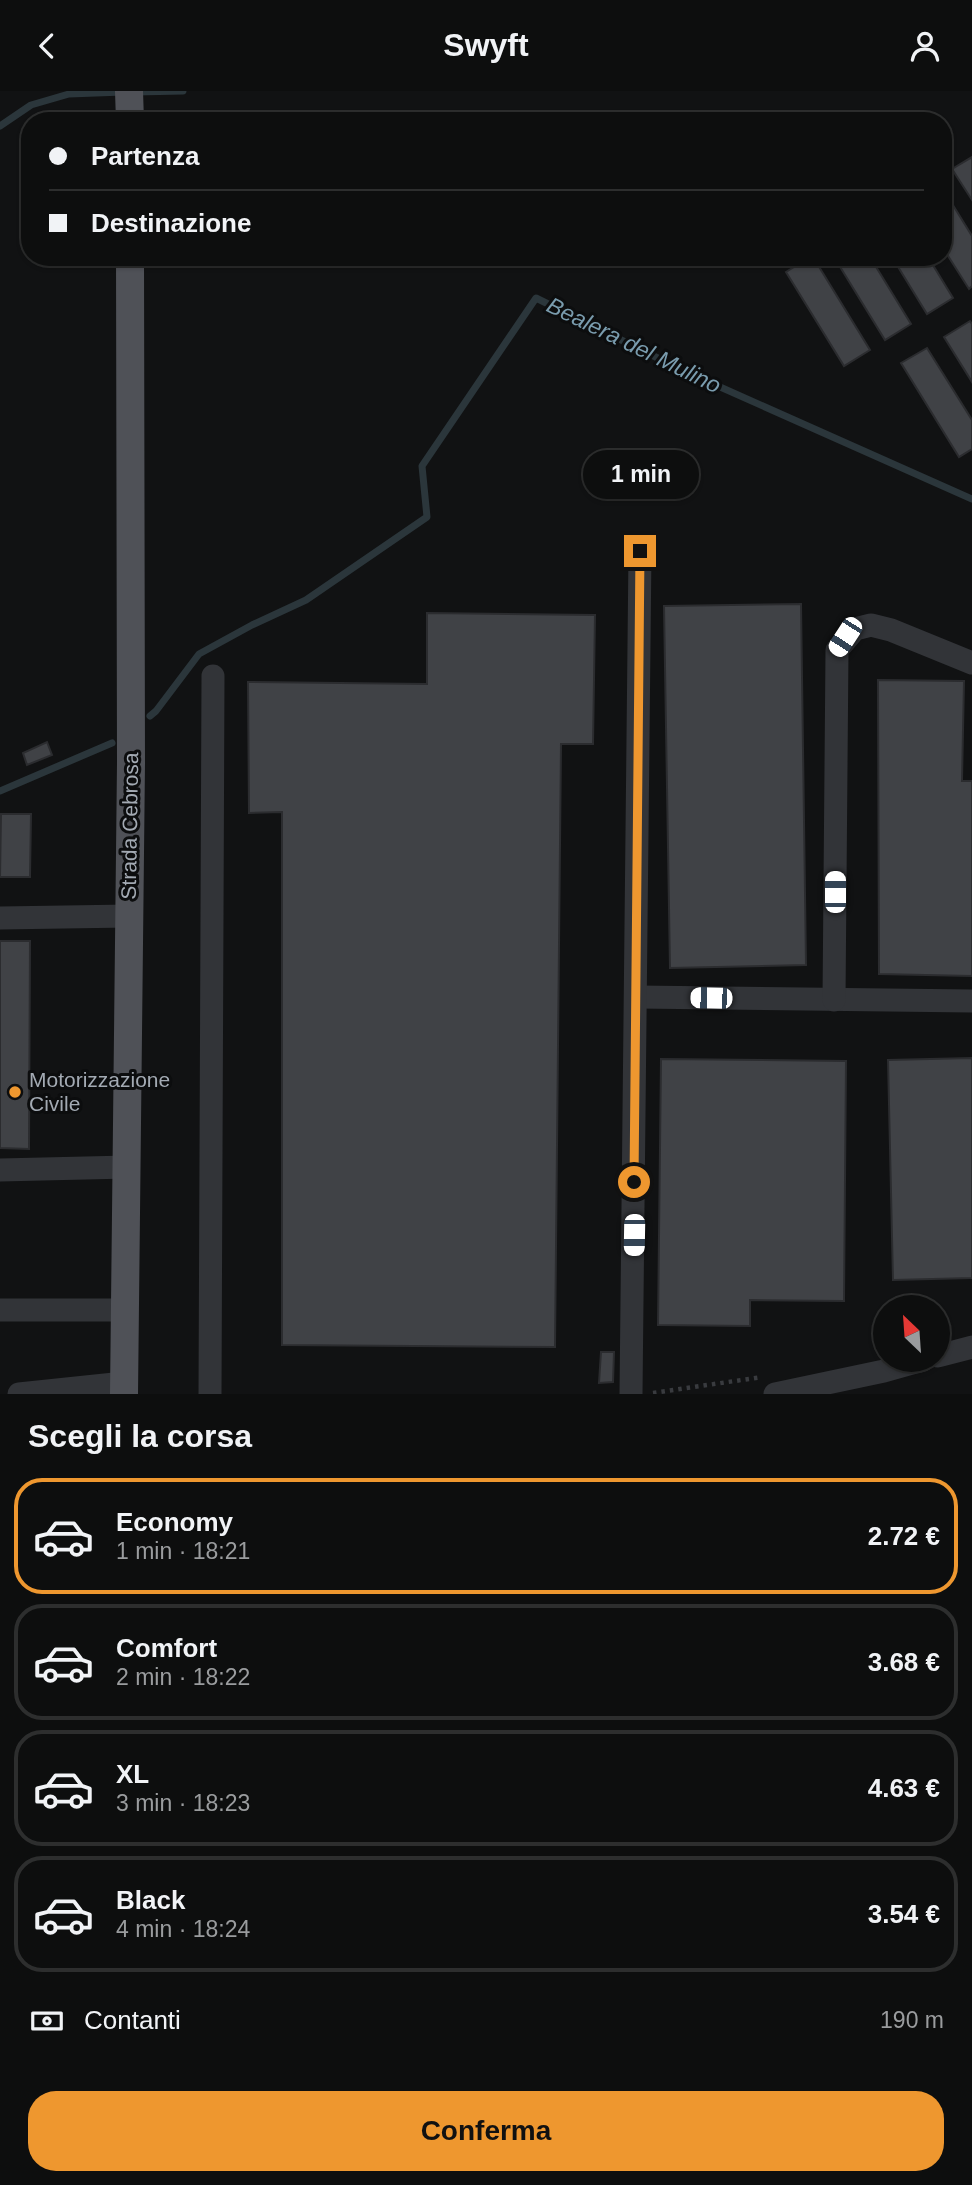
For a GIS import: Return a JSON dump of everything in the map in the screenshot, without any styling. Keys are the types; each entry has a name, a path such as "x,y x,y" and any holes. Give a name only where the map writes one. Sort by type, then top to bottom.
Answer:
{"main road":[{"path":"129,91 130,112"},
{"name":"Strada Cebrosa","path":"124,1389 128,1167 130,266"}],"street":[{"path":"631,1394 640,551"},
{"path":"834,1000 837,650 855,629 871,625 972,663"},
{"path":"210,1394 213,676"},
{"path":"0,918 129,916"},
{"path":"637,997 972,1001"},
{"path":"0,1170 128,1167"},
{"path":"0,1310 124,1310"},
{"path":"950,1353 972,1347"},
{"path":"775,1394 873,1371"},
{"path":"19,1394 124,1389"}],"building":[{"path":"972,157 972,200 952,169"},
{"path":"952,204 972,236 972,286 969,289 952,262"},
{"path":"796,266 819,266 870,350 844,366 786,272"},
{"path":"840,266 876,266 911,324 885,340"},
{"path":"898,266 933,266 953,298 927,314"},
{"path":"970,321 972,324 972,382 944,337"},
{"path":"927,348 972,420 972,449 959,457 901,363"},
{"path":"801,604 806,965 670,968 664,606"},
{"path":"427,613 595,615 593,744 561,744 555,1347 282,1345 282,812 249,813 248,682 427,684"},
{"path":"878,680 964,681 962,781 972,781 972,976 879,974"},
{"path":"47,742 52,755 27,765 23,753"},
{"path":"1,814 31,814 30,877 0,877"},
{"name":"Motorizzazione Civile","path":"0,941 30,941 29,1149 0,1148"},
{"path":"972,1058 972,1278 893,1280 888,1060"},
{"path":"661,1059 846,1061 844,1301 750,1300 750,1326 658,1325"},
{"path":"601,1352 614,1352 613,1382 599,1383"}],"waterway":[{"path":"135,92 183,91"},
{"path":"0,126 31,105 69,94 123,92"},
{"name":"Bealera del Mulino","path":"150,716 199,654 306,600 427,517 422,466 536,298 682,370 972,499"},
{"name":"Bealera del Mulino","path":"0,791 112,743"}],"place":[{"name":"Motorizzazione Civile","path":"15,1092"}],"route":[{"path":"634,1182 640,551"}]}
